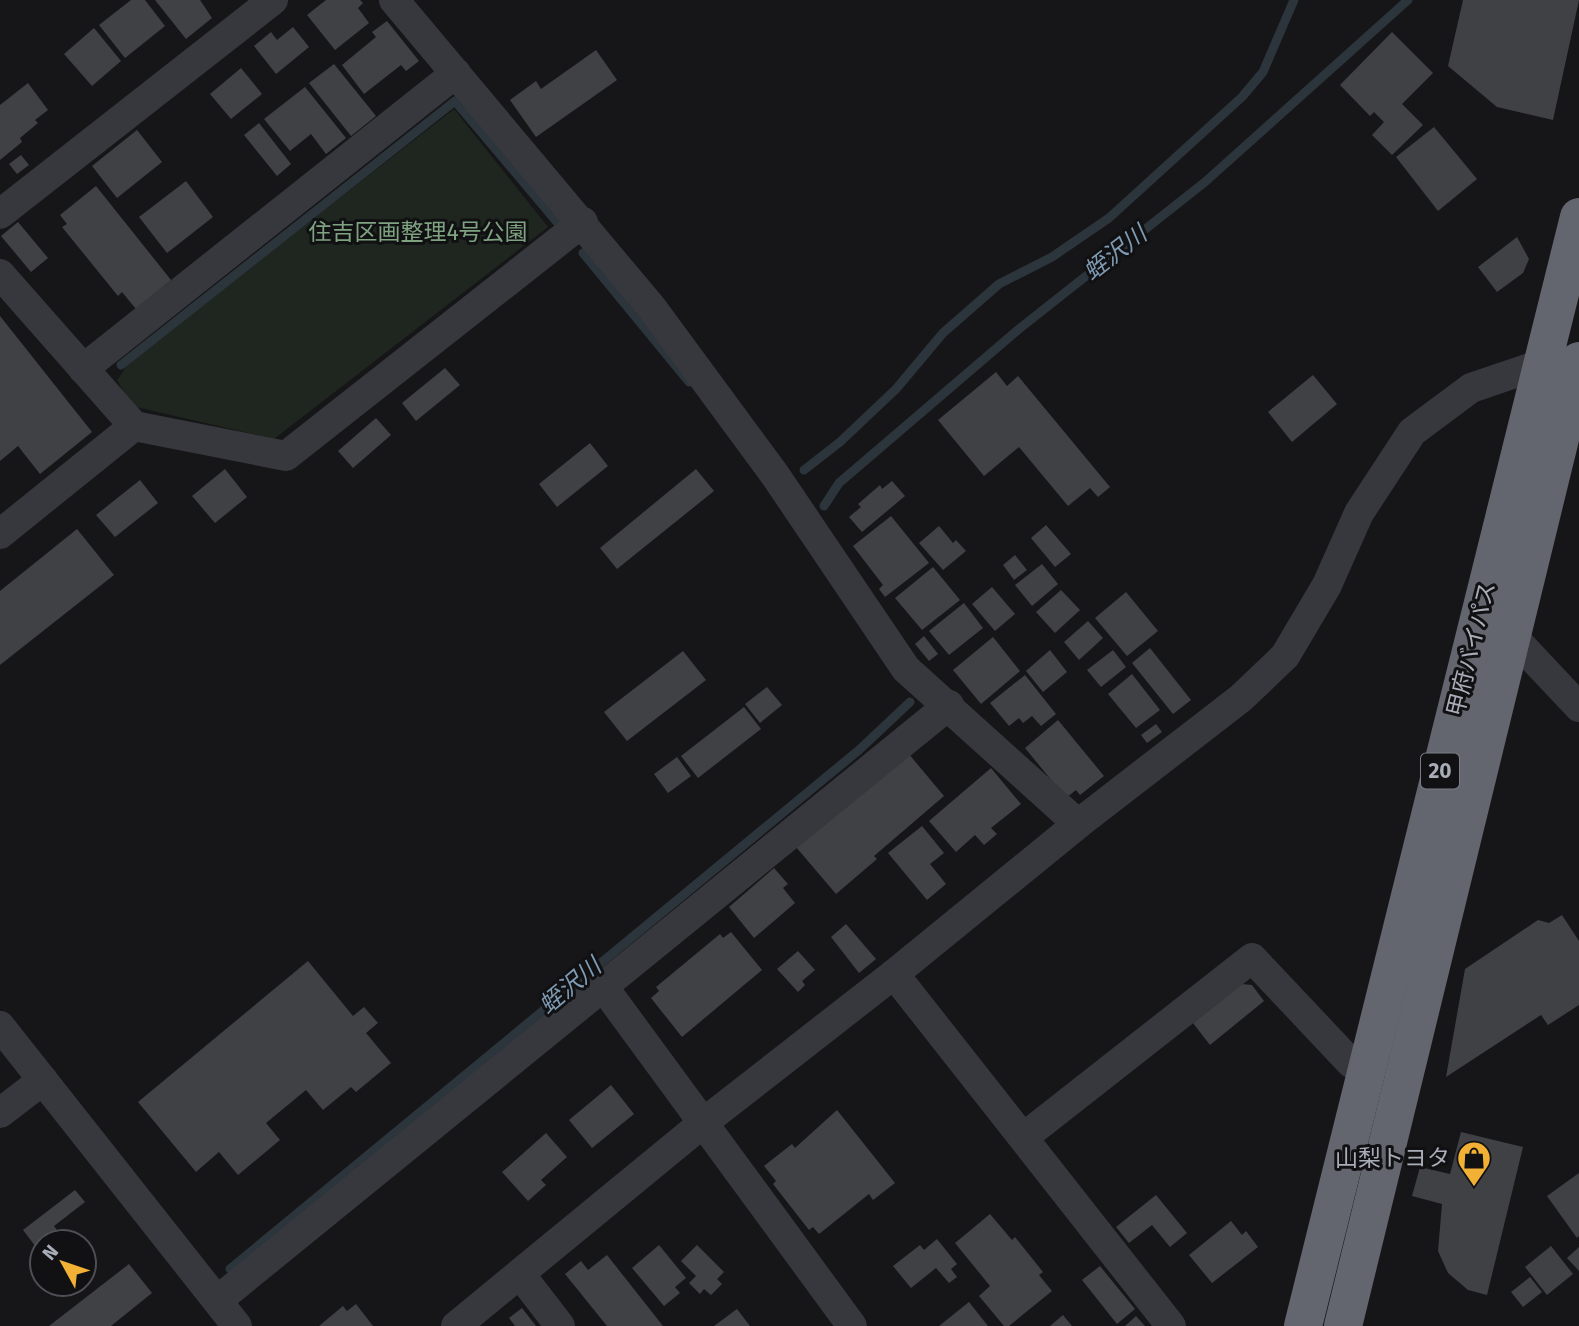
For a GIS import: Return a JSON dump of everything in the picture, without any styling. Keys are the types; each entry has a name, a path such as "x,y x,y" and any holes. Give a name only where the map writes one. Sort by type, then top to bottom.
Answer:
{"highway":[{"name":"甲府バイパス","path":"1343,1326 1513,637 1561,362 1579,217"},
{"name":"甲府バイパス","path":"1303,1326 1366,1068 1561,362"}],"street":[{"path":"0,214 273,0"},
{"path":"394,0 583,222 652,308 766,464 906,669 1078,824"},
{"path":"83,369 456,73"},
{"path":"0,274 134,426 286,456 583,222"},
{"path":"456,1326 703,1123 894,974 1078,824 1241,698 1284,656 1327,585 1359,513 1412,432 1471,388 1561,362 1579,350"},
{"path":"0,534 134,426"},
{"path":"1513,637 1579,707"},
{"path":"218,1300 948,705"},
{"path":"1024,1138 1252,958 1351,1063 1366,1068"},
{"path":"894,974 1171,1326"},
{"path":"603,985 852,1326"},
{"path":"0,1026 237,1326"},
{"path":"0,1113 43,1080"},
{"path":"520,1274 560,1326"}],"green space":[{"name":"住吉区画整理4号公園","path":"454,109 548,227 274,439 132,406 117,380 130,361"}],"building":[{"path":"131,0 145,0 165,26 125,58 99,25"},
{"path":"155,0 200,0 212,18 186,39"},
{"path":"326,0 360,0 363,3 358,8 369,23 335,50 307,15"},
{"path":"1463,0 1579,0 1553,120 1497,107 1448,66"},
{"path":"387,21 419,61 406,71 401,65 364,94 342,65 376,37 372,32"},
{"path":"293,27 309,47 276,74 254,46 271,32 277,40"},
{"path":"94,28 121,61 92,86 64,54"},
{"path":"1392,32 1433,73 1402,104 1423,125 1392,155 1372,135 1384,122 1374,112 1370,116 1340,85"},
{"path":"596,50 617,80 536,137 510,100 536,81 541,89"},
{"path":"334,64 376,116 351,136 309,83"},
{"path":"241,68 262,94 231,119 210,94"},
{"path":"28,83 48,110 35,120 38,123 20,138 22,142 0,160 0,105"},
{"path":"305,87 346,138 326,154 311,134 290,151 264,119"},
{"path":"259,123 291,164 277,176 244,135"},
{"path":"1434,127 1477,179 1438,211 1396,157"},
{"path":"137,130 162,162 117,198 92,166"},
{"path":"21,155 29,165 17,174 9,164"},
{"path":"186,181 213,217 167,253 139,217"},
{"path":"96,186 171,280 136,309 122,292 118,296 62,227 67,224 60,215"},
{"path":"18,222 48,258 31,272 1,236"},
{"path":"1517,237 1529,259 1523,273 1497,292 1478,267"},
{"path":"0,316 92,432 40,474 18,446 0,461"},
{"path":"445,368 460,385 416,421 402,403"},
{"path":"996,372 1007,386 1018,376 1110,487 1098,497 1090,488 1068,506 1019,447 984,476 938,420"},
{"path":"1313,375 1337,404 1292,442 1268,412"},
{"path":"376,418 391,435 353,468 338,451"},
{"path":"590,443 608,466 557,507 539,484"},
{"path":"225,469 247,497 215,523 192,496"},
{"path":"696,469 714,491 617,569 600,548"},
{"path":"140,480 158,503 115,537 96,515"},
{"path":"892,481 905,496 862,532 849,517 861,507 858,504 880,485 882,489"},
{"path":"891,516 929,563 885,597 879,589 883,585 853,546"},
{"path":"1046,525 1071,554 1055,567 1031,538"},
{"path":"939,526 953,543 956,540 966,551 943,570 919,543"},
{"path":"77,529 114,575 0,665 0,591"},
{"path":"1015,555 1027,570 1014,580 1003,565"},
{"path":"1042,564 1058,584 1032,606 1015,585"},
{"path":"933,567 960,600 922,630 895,598"},
{"path":"992,587 1015,614 995,631 972,604"},
{"path":"1061,590 1080,610 1055,633 1036,612"},
{"path":"1126,592 1158,631 1127,656 1095,618"},
{"path":"964,603 983,628 949,655 929,631"},
{"path":"1088,621 1103,638 1079,660 1064,642"},
{"path":"924,636 938,654 929,661 915,644"},
{"path":"993,637 1020,671 981,704 953,670"},
{"path":"1150,648 1191,700 1173,714 1132,663"},
{"path":"1050,650 1067,672 1043,692 1026,671"},
{"path":"1113,650 1126,667 1101,687 1087,670"},
{"path":"683,651 706,680 627,741 604,712"},
{"path":"1132,674 1160,710 1136,728 1108,694"},
{"path":"1025,675 1056,714 1041,726 1032,716 1023,723 1019,718 1009,726 990,703"},
{"path":"767,687 782,705 760,723 745,704"},
{"path":"744,707 761,729 698,778 681,756"},
{"path":"1058,720 1104,776 1080,795 1076,790 1066,798 1025,748"},
{"path":"1156,724 1162,732 1147,743 1141,735"},
{"path":"908,753 944,796 874,856 877,859 836,894 796,847"},
{"path":"677,757 691,776 668,793 654,774"},
{"path":"991,768 1021,804 991,828 997,834 984,845 975,835 956,852 929,821"},
{"path":"922,826 944,853 930,864 946,884 927,900 888,853"},
{"path":"774,868 788,884 783,888 795,903 754,938 729,907"},
{"path":"1562,915 1579,941 1579,1005 1548,1025 1541,1015 1446,1077 1465,969 1538,920 1549,923"},
{"path":"846,924 876,959 859,973 831,937"},
{"path":"731,932 762,970 682,1037 651,998 659,991 656,987 720,934 723,938"},
{"path":"798,951 815,970 802,981 805,985 798,992 777,969"},
{"path":"308,961 353,1016 364,1007 378,1023 366,1033 391,1063 356,1092 351,1087 323,1110 306,1090 266,1123 280,1140 238,1175 219,1152 196,1172 138,1102"},
{"path":"1242,984 1252,985 1264,1001 1210,1045 1193,1023"},
{"path":"611,1085 634,1114 592,1148 569,1120"},
{"path":"837,1110 895,1183 873,1200 869,1194 819,1234 813,1227 809,1230 773,1184 776,1181 764,1166 792,1144 795,1148"},
{"path":"1461,1132 1523,1147 1487,1295 1468,1290 1448,1273 1438,1251 1442,1204 1412,1196 1420,1167 1450,1174"},
{"path":"546,1133 567,1157 541,1180 546,1185 528,1201 502,1172"},
{"path":"1579,1173 1579,1236 1577,1238 1547,1196"},
{"path":"75,1190 85,1202 54,1226 56,1228 28,1228 28,1237 23,1230"},
{"path":"1156,1195 1187,1233 1170,1247 1152,1225 1129,1243 1116,1227"},
{"path":"990,1214 1012,1240 1015,1237 1043,1272 1039,1275 1052,1291 1009,1326 1004,1326 979,1296 990,1286 955,1243"},
{"path":"1231,1221 1242,1235 1246,1231 1258,1247 1212,1283 1189,1255"},
{"path":"937,1239 957,1264 951,1269 957,1277 949,1283 936,1268 911,1288 893,1266 920,1245 924,1250"},
{"path":"659,1245 686,1278 675,1287 680,1293 664,1306 632,1268"},
{"path":"697,1245 724,1272 717,1279 722,1284 711,1295 704,1289 700,1294 689,1283 696,1276 681,1261"},
{"path":"1551,1246 1573,1274 1547,1295 1525,1267"},
{"path":"1579,1247 1579,1271 1567,1258"},
{"path":"607,1255 663,1326 607,1326 565,1274 581,1261 588,1270"},
{"path":"129,1264 152,1293 111,1326 49,1326 85,1298 98,1298 98,1288"},
{"path":"1100,1266 1135,1309 1117,1324 1082,1280"},
{"path":"1530,1277 1542,1292 1523,1307 1511,1292"},
{"path":"969,1302 988,1326 939,1326"},
{"path":"356,1304 373,1326 319,1326 343,1306 347,1311"},
{"path":"522,1308 536,1326 515,1326 509,1318"},
{"path":"737,1309 750,1326 714,1326"},
{"path":"1063,1315 1072,1326 1050,1326"},
{"path":"1136,1316 1145,1326 1125,1326"}],"waterway":[{"path":"804,470 840,442 896,389 943,333 999,284 1052,257 1109,218 1242,97 1263,72 1294,0"},
{"name":"蛭沢川","path":"824,506 839,483 1019,329 1205,182 1408,0"},
{"path":"121,365 455,101 557,222"},
{"path":"583,253 689,382"},
{"name":"蛭沢川","path":"230,1269 859,750 910,702"}],"place":[{"name":"山梨トヨタ","path":"1474,1188"}]}
